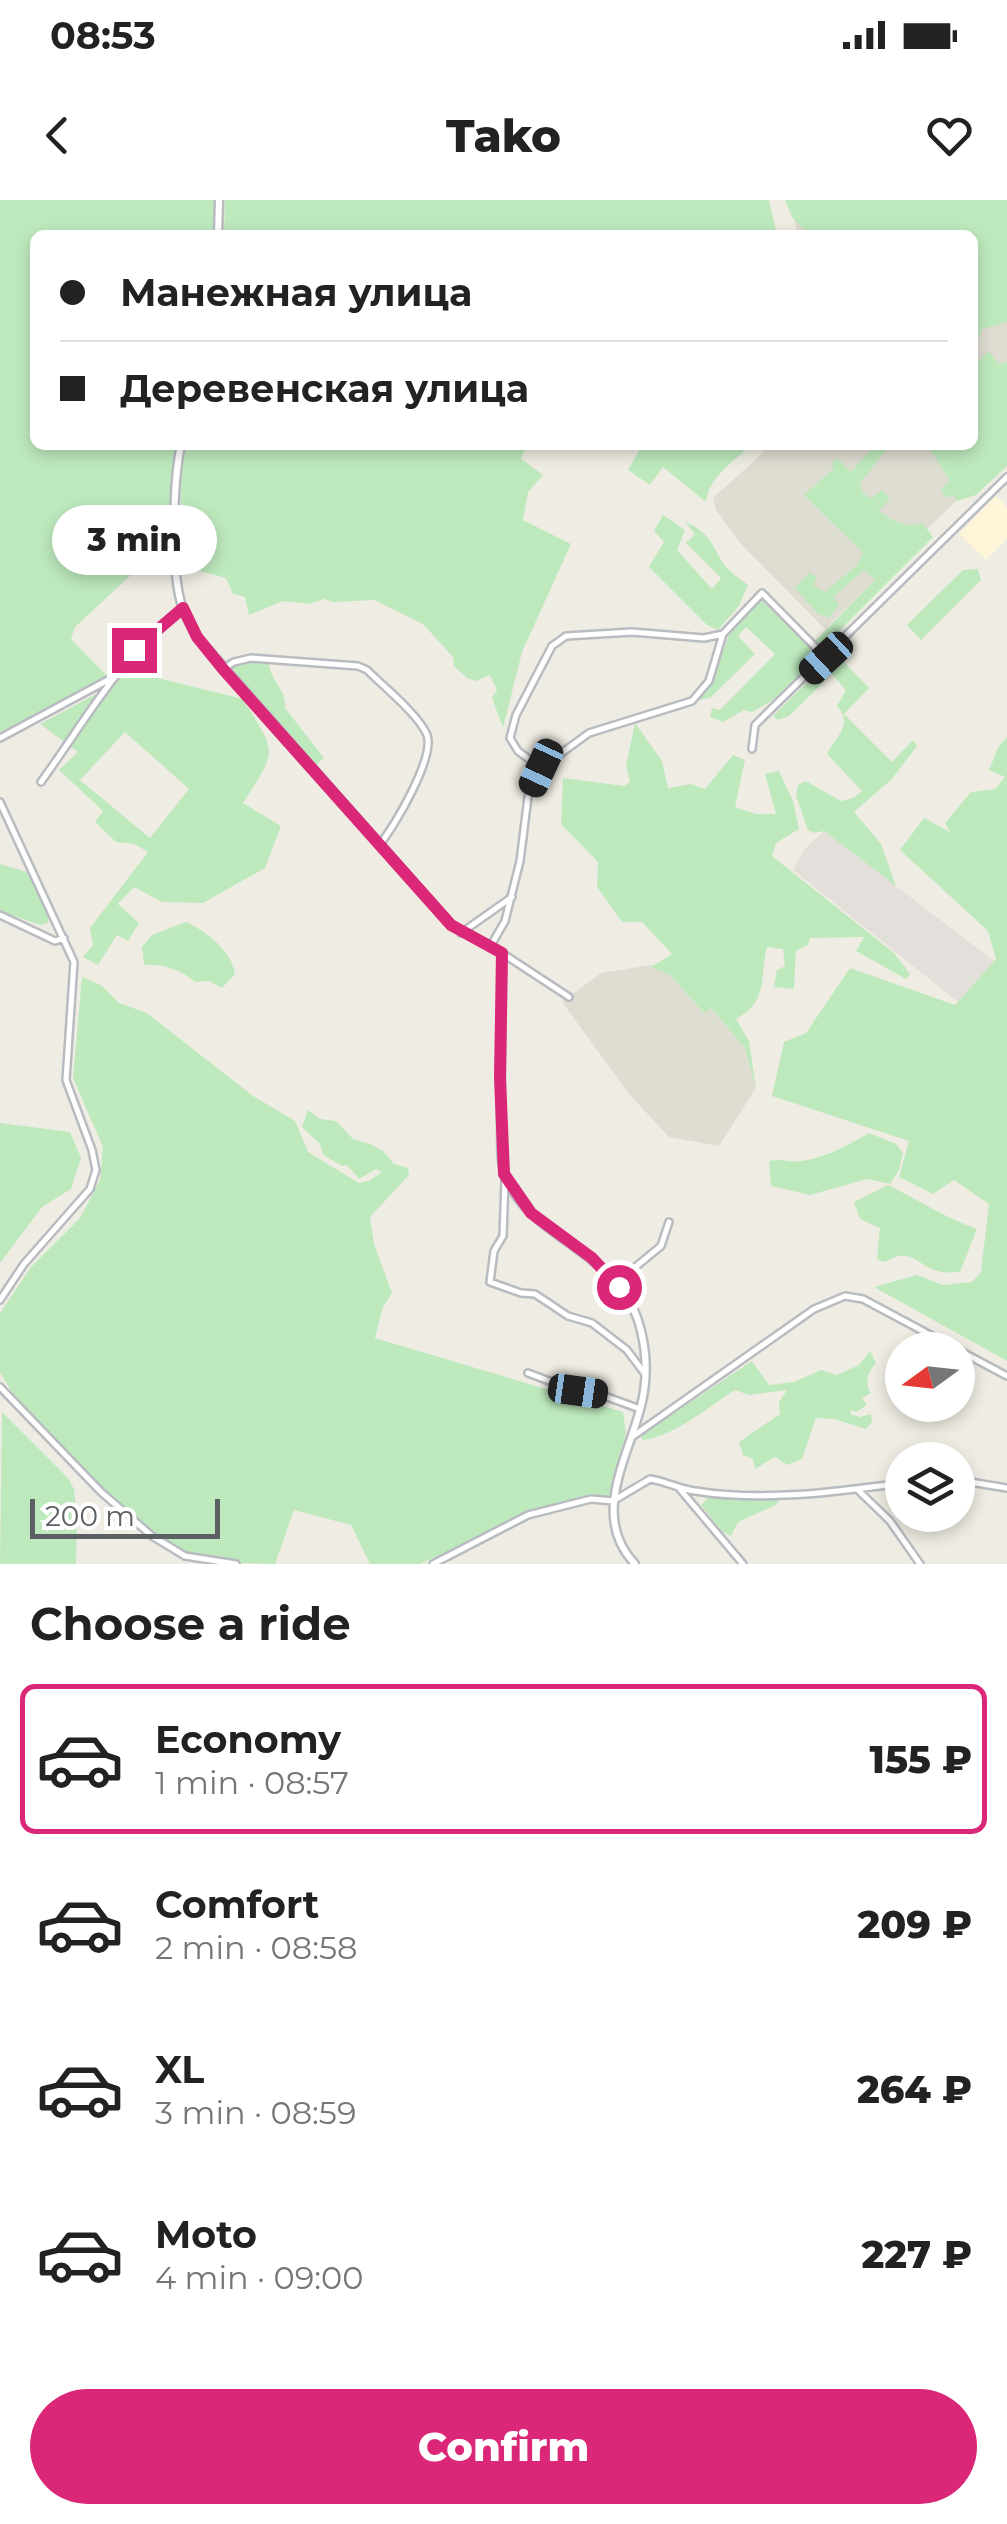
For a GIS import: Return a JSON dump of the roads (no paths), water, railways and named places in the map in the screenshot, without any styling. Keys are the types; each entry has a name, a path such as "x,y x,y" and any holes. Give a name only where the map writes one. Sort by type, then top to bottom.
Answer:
{"street":[{"path":"218,230 219,200"},
{"path":"180,450 174,505 183,608 197,637 461,933 502,953 569,997"},
{"path":"752,749 755,725 1007,477"},
{"path":"490,948 506,921 528,797 541,768 589,733 692,701 710,681 723,634 762,594 826,658"},
{"path":"41,782 110,679 134,650 183,608"},
{"path":"541,768 512,745 511,731 522,701 552,646 566,636 608,633 704,638 723,634"},
{"path":"223,669 251,658 358,666 367,670 419,724 428,749 400,813 380,844"},
{"path":"0,738 110,679"},
{"path":"0,802 64,938 75,972 66,1080 96,1170 90,1189 24,1264 0,1300"},
{"path":"461,933 512,897"},
{"path":"0,915 56,941 64,938"},
{"path":"502,953 500,1078 507,1192 503,1236 494,1252 490,1282 521,1294 534,1294 568,1316 592,1323 627,1350 645,1374"},
{"path":"504,1174 531,1213 592,1258 616,1282 641,1330 645,1374 640,1409 613,1501 615,1529 635,1564"},
{"path":"616,1282 662,1246 669,1222"},
{"path":"630,1439 814,1309 844,1296 862,1298 1007,1376"},
{"path":"528,1373 640,1409"},
{"path":"0,1387 100,1492 152,1536 185,1556 236,1564"},
{"path":"433,1564 528,1515 591,1500 613,1501 650,1479 693,1491 796,1495 885,1487"},
{"path":"975,1483 1007,1488"},
{"path":"677,1486 743,1564"},
{"path":"859,1492 890,1521 920,1564"}]}
